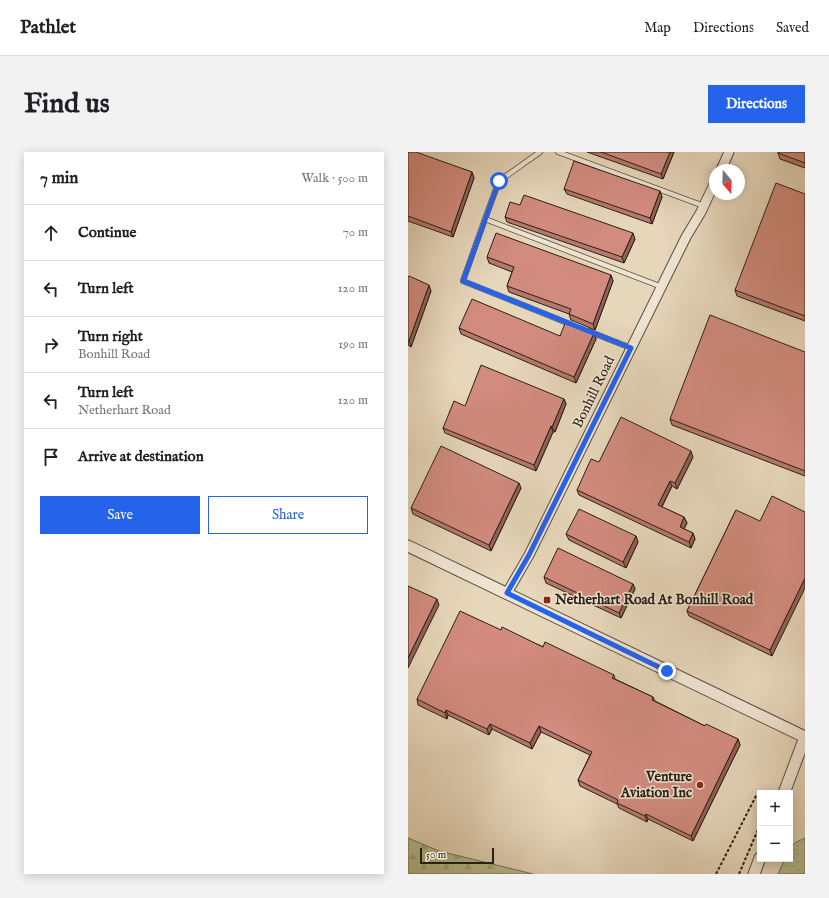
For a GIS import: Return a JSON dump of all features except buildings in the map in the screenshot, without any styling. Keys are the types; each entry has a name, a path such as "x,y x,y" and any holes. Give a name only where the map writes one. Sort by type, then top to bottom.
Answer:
{"street":[{"path":"723,164 729,152"},
{"name":"Bonhill Road","path":"507,593 529,555 686,237 709,195"},
{"path":"408,546 805,737 785,790"},
{"path":"754,874 758,862"}],"lane":[{"path":"540,152 499,181 463,281 573,325"},
{"path":"558,152 704,206"},
{"path":"485,219 662,287"},
{"path":"580,328 631,348"}],"path":[{"path":"716,874 757,794"},
{"path":"739,874 760,826"}],"green space":[{"path":"408,838 439,851 533,874 408,874"},
{"path":"805,838 805,874 778,874 784,862 793,862 793,845"}],"place":[{"name":"Netherhart Road At Bonhill Road","path":"547,600"},
{"name":"Venture Aviation Inc","path":"700,785"}],"route":[{"path":"499,181 463,281 631,348 529,555 507,593 667,671"}]}
